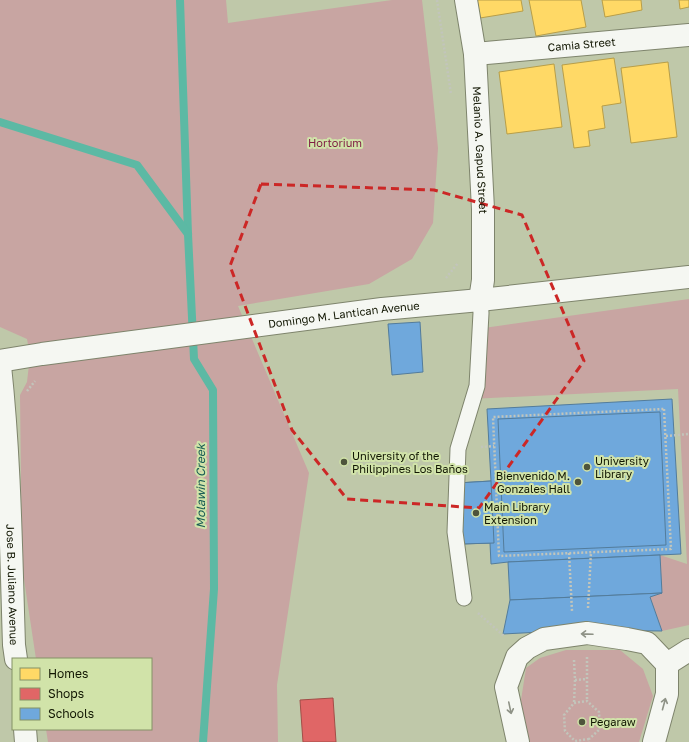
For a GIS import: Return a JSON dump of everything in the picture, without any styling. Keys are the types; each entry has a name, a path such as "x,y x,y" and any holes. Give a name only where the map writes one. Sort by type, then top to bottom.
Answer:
{"street":[{"name":"Melanio A. Gapud Street","path":"466,0 475,54 483,209 483,280 480,300"},
{"name":"Camia Street","path":"475,54 689,34"},
{"name":"Domingo M. Lantican Avenue","path":"0,361 42,354 382,309 480,300 689,276"},
{"name":"Jose B. Juliano Avenue","path":"0,366 5,409 8,461 14,645 16,658"},
{"path":"518,742 506,687 517,657 527,648 544,639 587,633 627,639 647,644 667,664 667,694 654,742"},
{"path":"667,664 689,650"},
{"path":"25,730 26,742"}],"lane":[{"path":"464,598 456,532 458,449 477,386 481,313 480,300"}],"path":[{"path":"664,409 671,549 499,556 494,446 493,417 664,409"},
{"path":"666,436 689,434"},
{"path":"477,447 494,446"},
{"path":"589,595 591,552"},
{"path":"569,553 571,598"},
{"path":"464,598 506,638"},
{"path":"575,680 587,679"},
{"path":"587,701 599,712 600,729 589,741 575,742 566,731 564,715 574,703 587,701"}],"highlighted area":[{"path":"261,184 434,190 522,215 584,361 479,508 347,499 292,430 230,266"}],"green space":[{"name":"Hortorium","path":"0,0 226,0 228,23 392,0 422,0 438,148 433,223 412,259 369,284 238,306 309,473 277,685 278,742 48,742 46,730 152,730 152,658 36,658 22,566 20,395 27,382 30,356 27,339 0,327"},
{"path":"689,299 689,625 662,631 650,597 662,593 660,555 687,564 678,389 471,399 477,329"},
{"path":"566,650 620,650 643,669 653,696 639,742 526,742 521,700 526,668 540,658"}],"building: Homes":[{"path":"477,0 521,0 523,11 480,18"},
{"path":"529,0 581,0 586,27 536,36"},
{"path":"602,0 641,0 642,10 605,17"},
{"path":"679,0 689,0 689,7 680,9"},
{"path":"614,58 621,103 602,106 605,128 588,131 590,146 574,148 562,65"},
{"path":"668,62 677,137 631,143 621,68"},
{"path":"554,64 562,127 507,134 499,72"}],"building: Shops":[{"path":"333,698 336,742 303,742 300,700"}],"building: Schools":[{"path":"420,322 423,372 392,375 388,324"},
{"name":"Bienvenido M. Gonzales Hall","path":"672,399 681,554 491,564 490,543 461,544 457,483 491,481 487,409"},
{"name":"Bienvenido M. Gonzales Hall","path":"660,412 666,545 504,552 498,419"},
{"name":"Main Library Extension","path":"491,481 494,543 461,544 457,483"},
{"path":"660,555 662,593 510,600 508,562"},
{"path":"662,593 650,597 662,631 580,630 503,634 510,600"}],"waterway":[{"name":"Molawin Creek","path":"180,0 194,359 213,390 214,589 203,742"},
{"path":"0,122 137,165 188,234"}],"place":[{"name":"University of the Philippines Los Baños","path":"344,462"},
{"name":"University Library","path":"587,467"},
{"name":"Bienvenido M. Gonzales Hall","path":"578,482"},
{"name":"Main Library Extension","path":"476,513"},
{"name":"Pegaraw","path":"582,722"}]}
